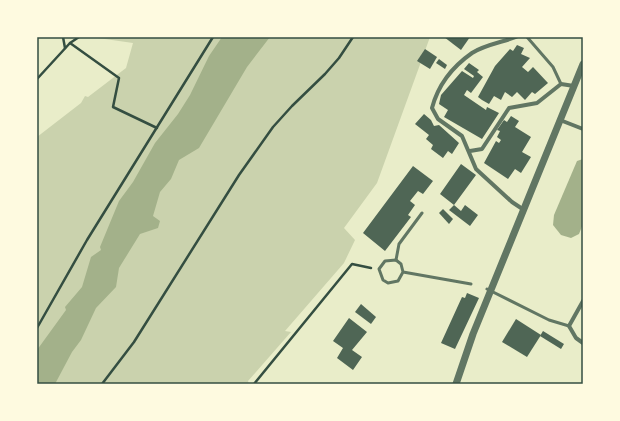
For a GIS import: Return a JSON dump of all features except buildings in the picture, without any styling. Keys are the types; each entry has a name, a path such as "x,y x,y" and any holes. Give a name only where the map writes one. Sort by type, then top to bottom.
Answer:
{"street":[{"path":"516,37 473,53 451,71 442,82 435,95 432,108 434,116 462,136 470,151 476,169 512,202 525,210"},
{"path":"456,384 489,290 525,210 583,64"},
{"path":"470,151 482,149 510,108 538,103 561,84 574,86"},
{"path":"560,120 583,129"},
{"path":"583,301 569,326 576,338 583,343"}],"lane":[{"path":"527,37 553,67 561,84"},
{"path":"396,260 399,244 422,213"},
{"path":"396,260 401,264 403,272 398,281 388,283 382,280 379,269 385,261 396,260"},
{"path":"403,272 471,284"},
{"path":"489,290 549,320 569,326"}],"path":[{"path":"63,37 65,48"},
{"path":"37,78 70,43 79,37"},
{"path":"37,328 87,240 213,37"},
{"path":"102,384 137,338 238,175 273,127 340,58 353,37"},
{"path":"70,43 119,78 114,107 157,128"},
{"path":"254,384 352,264 379,269"}],"shaded area":[{"path":"91,37 430,37 377,183 344,228 355,240 344,263 285,331 291,332 248,381 249,384 37,384 37,137 81,103 85,96 88,97 126,68 133,43"},
{"path":"222,37 270,37 247,67 199,148 179,160 171,179 160,192 153,216 160,221 158,228 140,234 119,268 116,287 96,308 81,340 72,352 55,384 37,384 37,350 66,310 65,307 82,287 91,257 101,250 100,247 119,201 133,182 155,143 178,114 190,95 209,56"},
{"path":"583,159 583,224 579,234 571,238 561,235 553,225 554,215 577,161"}]}
